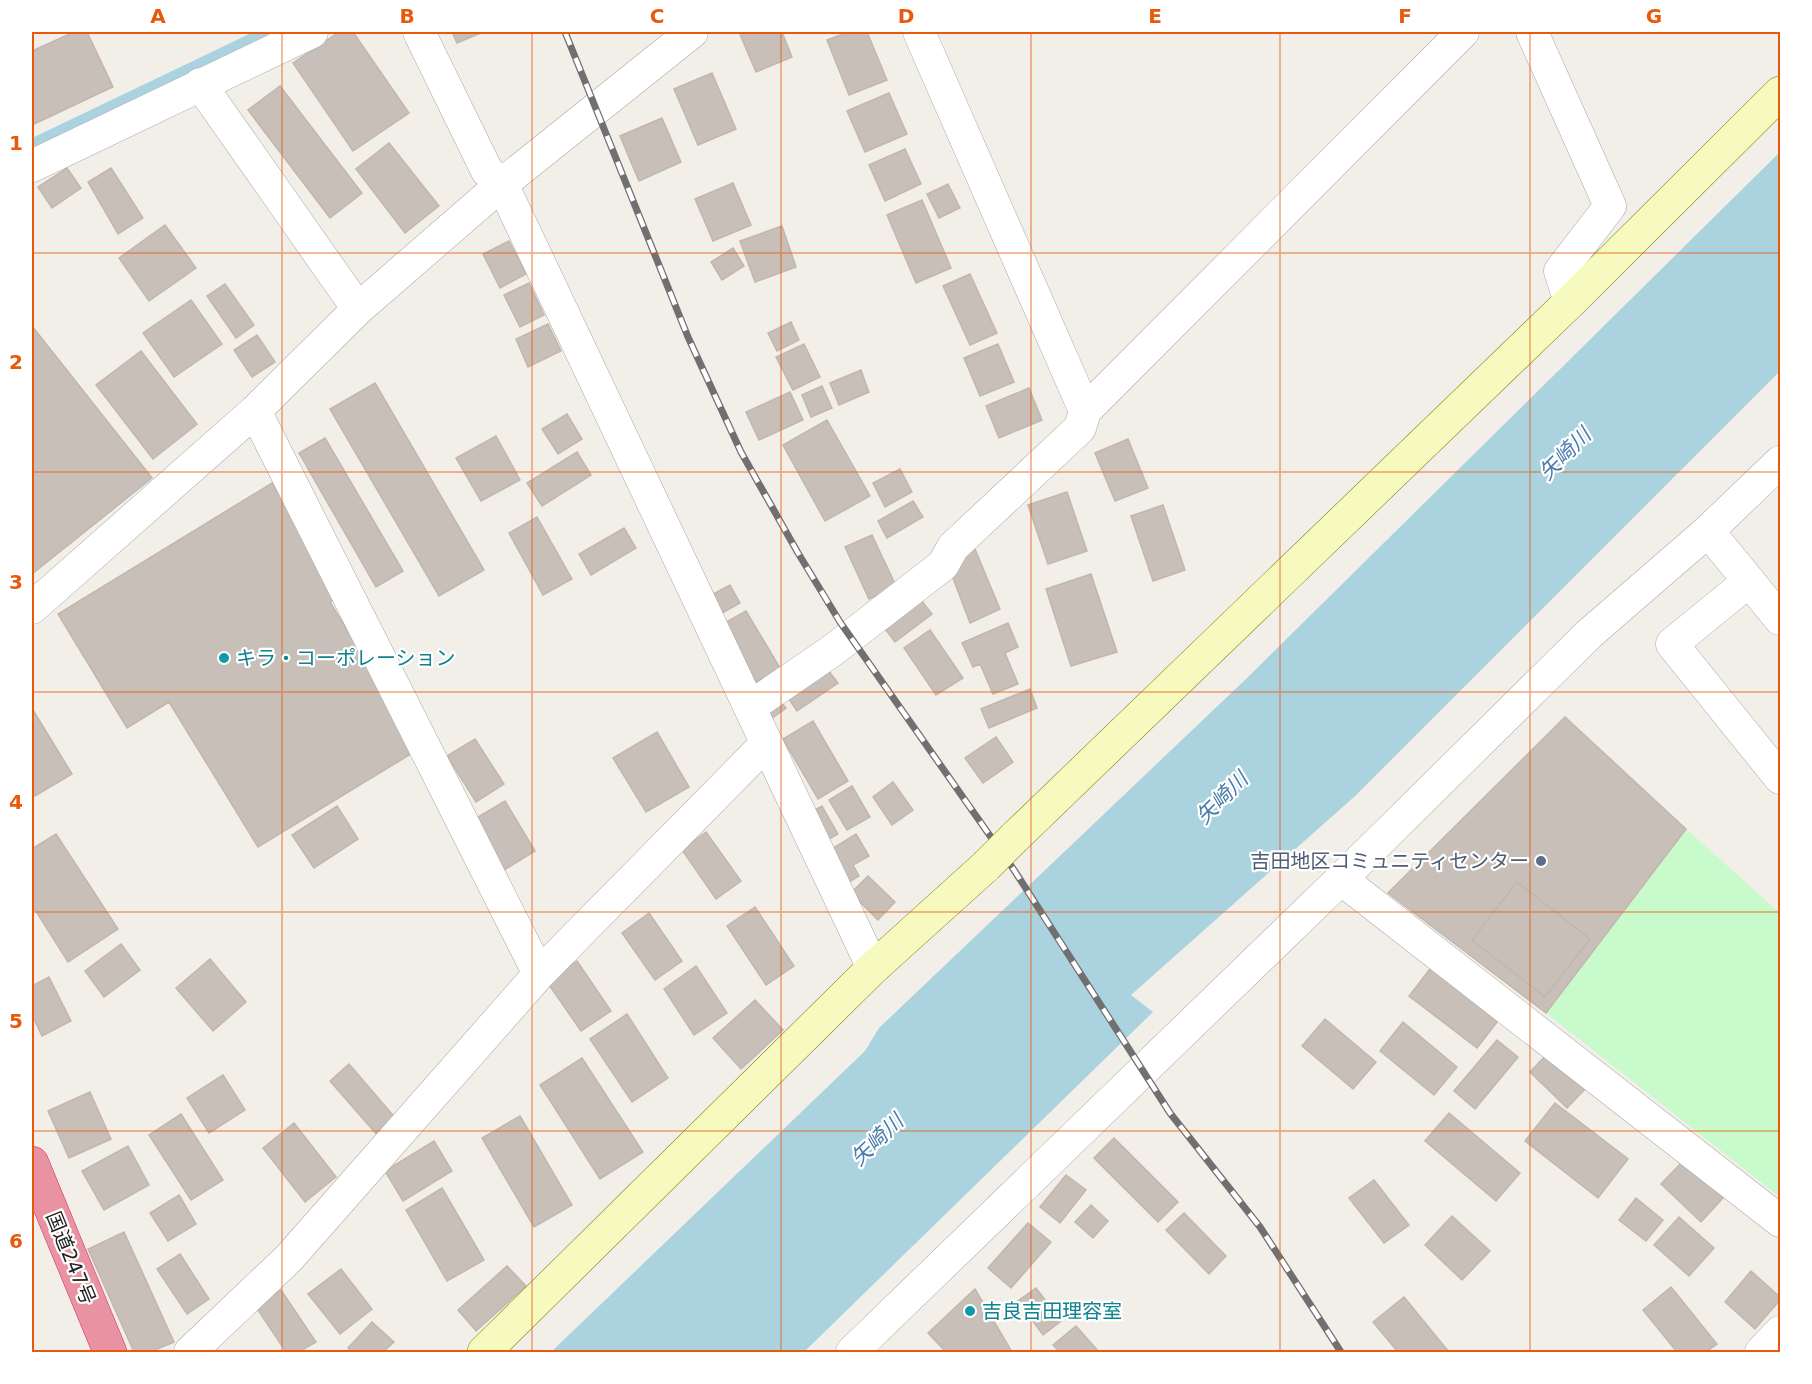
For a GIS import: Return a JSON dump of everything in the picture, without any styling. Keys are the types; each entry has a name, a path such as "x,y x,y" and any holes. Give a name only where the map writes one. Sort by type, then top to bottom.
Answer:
{"highway":[{"name":"国道247号","path":"32,1163 110,1353"}],"street":[{"path":"32,166 312,32"},
{"path":"419,32 487,171 502,184 873,968"},
{"path":"32,608 255,411 358,309 502,184 692,32"},
{"path":"919,32 1085,411"},
{"path":"750,707 834,650 942,565 953,547 1080,428 1085,411 1463,32"},
{"path":"1532,32 1610,206 1560,271 1570,302"},
{"path":"200,84 358,309"},
{"path":"484,1353 873,968 986,866 1570,302 1780,93"},
{"path":"255,411 539,974"},
{"path":"852,1353 1341,879 1589,634 1708,531 1780,462"},
{"path":"1708,531 1780,620"},
{"path":"1749,581 1672,644 1780,778"},
{"path":"190,1353 289,1258 539,974 767,743"},
{"path":"1341,879 1780,1221"},
{"path":"1761,1353 1780,1332"}],"green space":[{"path":"1686,829 1780,913 1780,1197 1546,1013"}],"water":[{"name":"矢崎川","path":"1780,152 1780,371 1354,797 1131,995 1153,1012 804,1352 551,1352 865,1051 879,1028 1247,678"}],"building":[{"path":"74,32 87,32 113,87 32,125 32,51"},
{"path":"339,32 353,32 409,113 353,151 293,63"},
{"path":"452,32 483,32 457,43"},
{"path":"739,32 782,32 792,57 756,72"},
{"path":"848,32 867,32 887,80 849,95 827,40"},
{"path":"712,73 736,129 698,145 674,89"},
{"path":"280,86 362,193 330,218 248,110"},
{"path":"889,93 907,134 865,152 847,111"},
{"path":"662,118 681,162 639,181 620,136"},
{"path":"389,143 439,206 405,233 356,169"},
{"path":"905,149 921,184 885,201 869,165"},
{"path":"67,168 81,188 52,208 38,187"},
{"path":"111,168 143,218 118,234 88,182"},
{"path":"733,183 751,225 713,241 695,199"},
{"path":"948,184 960,208 939,218 927,194"},
{"path":"922,200 951,268 916,283 887,215"},
{"path":"165,225 196,268 149,301 119,258"},
{"path":"782,226 796,267 755,282 740,241"},
{"path":"509,241 526,274 500,288 483,254"},
{"path":"733,248 744,266 722,280 711,262"},
{"path":"970,274 997,333 970,345 943,286"},
{"path":"529,283 544,315 520,327 504,295"},
{"path":"225,284 254,325 236,338 207,296"},
{"path":"191,300 222,344 174,377 143,333"},
{"path":"791,322 799,340 777,351 768,333"},
{"path":"548,324 561,351 528,367 516,339"},
{"path":"32,326 152,478 32,574"},
{"path":"257,335 275,362 252,377 234,350"},
{"path":"804,344 820,377 793,390 776,357"},
{"path":"998,344 1014,382 980,396 964,358"},
{"path":"141,351 197,424 153,459 96,385"},
{"path":"861,370 869,392 839,405 830,383"},
{"path":"375,383 484,570 439,596 330,409"},
{"path":"822,386 832,408 811,417 802,395"},
{"path":"1029,388 1042,420 999,438 986,406"},
{"path":"790,392 803,420 759,440 746,412"},
{"path":"567,414 582,439 558,454 542,429"},
{"path":"827,420 870,496 825,521 783,445"},
{"path":"496,436 520,480 481,501 456,458"},
{"path":"325,438 403,571 376,587 299,453"},
{"path":"1128,439 1148,488 1115,501 1095,453"},
{"path":"577,452 591,475 542,506 527,483"},
{"path":"900,469 912,492 885,507 873,483"},
{"name":"キラ・コーポレーション","path":"272,483 340,596 330,602 419,749 258,847 169,702 127,728 58,614"},
{"path":"1067,492 1087,551 1048,564 1028,505"},
{"path":"913,501 923,517 887,538 878,521"},
{"path":"1163,505 1185,570 1153,581 1131,516"},
{"path":"537,517 572,579 543,595 509,533"},
{"path":"624,528 636,548 591,575 579,554"},
{"path":"872,535 896,586 869,599 845,547"},
{"path":"975,549 1000,609 970,623 946,560"},
{"path":"1091,574 1117,652 1071,666 1046,589"},
{"path":"730,585 740,603 717,616 706,598"},
{"path":"918,596 932,614 895,642 882,625"},
{"path":"746,611 780,668 756,682 721,625"},
{"path":"1008,623 1018,647 1005,653 1018,684 993,694 980,664 973,667 962,643"},
{"path":"930,630 963,678 936,695 904,648"},
{"path":"822,662 838,683 797,711 783,690"},
{"path":"1030,689 1037,708 989,728 981,709"},
{"path":"775,694 786,708 767,722 757,708"},
{"path":"33,710 72,774 35,796 32,790"},
{"name":"吉田地区コミュニティセンター","path":"1565,717 1686,829 1546,1013 1388,893"},
{"path":"813,721 848,781 818,799 783,739"},
{"path":"657,732 689,787 646,812 613,758"},
{"path":"996,737 1013,762 983,783 965,758"},
{"path":"475,739 504,784 476,802 447,756"},
{"path":"893,782 913,810 892,825 873,797"},
{"path":"852,786 870,817 847,830 829,800"},
{"path":"505,801 535,851 504,870 473,820"},
{"path":"337,806 358,839 314,868 292,835"},
{"path":"822,806 838,834 824,842 807,814"},
{"path":"706,832 741,881 716,899 682,850"},
{"path":"56,834 118,929 68,962 32,905 32,849"},
{"path":"856,834 869,856 853,865 859,876 846,884 827,852"},
{"path":"868,876 895,902 878,920 851,893"},
{"name":"吉田地区コミュニティセンター","path":"1517,882 1590,939 1545,997 1472,940"},
{"path":"755,907 794,966 766,985 727,926"},
{"path":"649,913 682,961 655,980 622,933"},
{"path":"121,944 140,970 104,997 85,971"},
{"path":"210,959 246,1002 213,1031 176,988"},
{"path":"577,961 611,1011 581,1031 547,982"},
{"path":"1433,965 1501,1017 1477,1048 1409,996"},
{"path":"696,966 727,1013 694,1035 664,989"},
{"path":"49,977 71,1021 42,1036 32,1015 32,986"},
{"path":"755,1000 783,1030 741,1069 713,1038"},
{"path":"627,1014 668,1078 632,1102 590,1039"},
{"path":"1325,1019 1376,1062 1353,1089 1302,1046"},
{"path":"1403,1022 1457,1067 1434,1095 1380,1051"},
{"path":"1497,1040 1518,1057 1475,1109 1454,1091"},
{"path":"1550,1051 1587,1087 1567,1108 1530,1072"},
{"path":"582,1058 643,1152 600,1179 540,1085"},
{"path":"349,1064 397,1120 378,1136 330,1081"},
{"path":"223,1075 245,1110 209,1133 187,1098"},
{"path":"90,1092 111,1139 69,1158 48,1111"},
{"path":"1555,1103 1628,1159 1598,1198 1525,1141"},
{"path":"1449,1113 1520,1173 1496,1201 1425,1141"},
{"path":"181,1114 223,1180 191,1200 149,1135"},
{"path":"520,1116 572,1205 534,1227 482,1138"},
{"path":"294,1123 336,1177 305,1202 263,1148"},
{"path":"1114,1138 1178,1202 1158,1222 1094,1158"},
{"path":"434,1141 452,1171 403,1201 385,1171"},
{"path":"128,1146 149,1185 104,1210 82,1171"},
{"path":"1684,1160 1723,1198 1701,1222 1661,1184"},
{"path":"1066,1175 1086,1190 1060,1223 1040,1207"},
{"path":"1374,1180 1409,1225 1384,1243 1349,1198"},
{"path":"442,1188 484,1260 447,1281 406,1210"},
{"path":"179,1195 196,1224 168,1241 150,1213"},
{"path":"1636,1198 1663,1220 1646,1241 1619,1220"},
{"path":"1091,1205 1108,1221 1093,1238 1075,1222"},
{"path":"1184,1213 1226,1256 1209,1274 1166,1230"},
{"path":"1452,1216 1490,1251 1462,1280 1425,1245"},
{"path":"1679,1217 1714,1248 1689,1276 1654,1245"},
{"path":"1028,1223 1051,1242 1011,1288 988,1268"},
{"path":"124,1232 174,1342 150,1352 134,1352 88,1249"},
{"path":"180,1254 209,1299 187,1314 157,1269"},
{"path":"507,1266 526,1286 476,1331 458,1310"},
{"path":"341,1269 372,1309 340,1334 308,1294"},
{"path":"1751,1271 1780,1297 1780,1300 1755,1329 1725,1302"},
{"path":"1671,1287 1717,1344 1706,1352 1677,1352 1643,1310"},
{"path":"1036,1288 1061,1321 1043,1335 1018,1301"},
{"name":"吉良吉田理容室","path":"975,1289 1012,1352 946,1352 928,1333"},
{"path":"281,1290 316,1342 299,1352 286,1352 256,1307"},
{"path":"1404,1297 1449,1352 1398,1352 1373,1322"},
{"path":"372,1322 394,1342 383,1352 352,1352 348,1348"},
{"path":"1076,1326 1099,1352 1060,1352 1053,1345"}],"waterway":[{"path":"32,143 264,32"}],"railway":[{"path":"565,32 688,337 741,452 798,553 840,622 1014,870 1170,1113 1260,1227 1341,1352"}],"place":[{"name":"キラ・コーポレーション","path":"224,658"},
{"name":"吉田地区コミュニティセンター","path":"1541,861"},
{"name":"吉良吉田理容室","path":"970,1311"}]}
